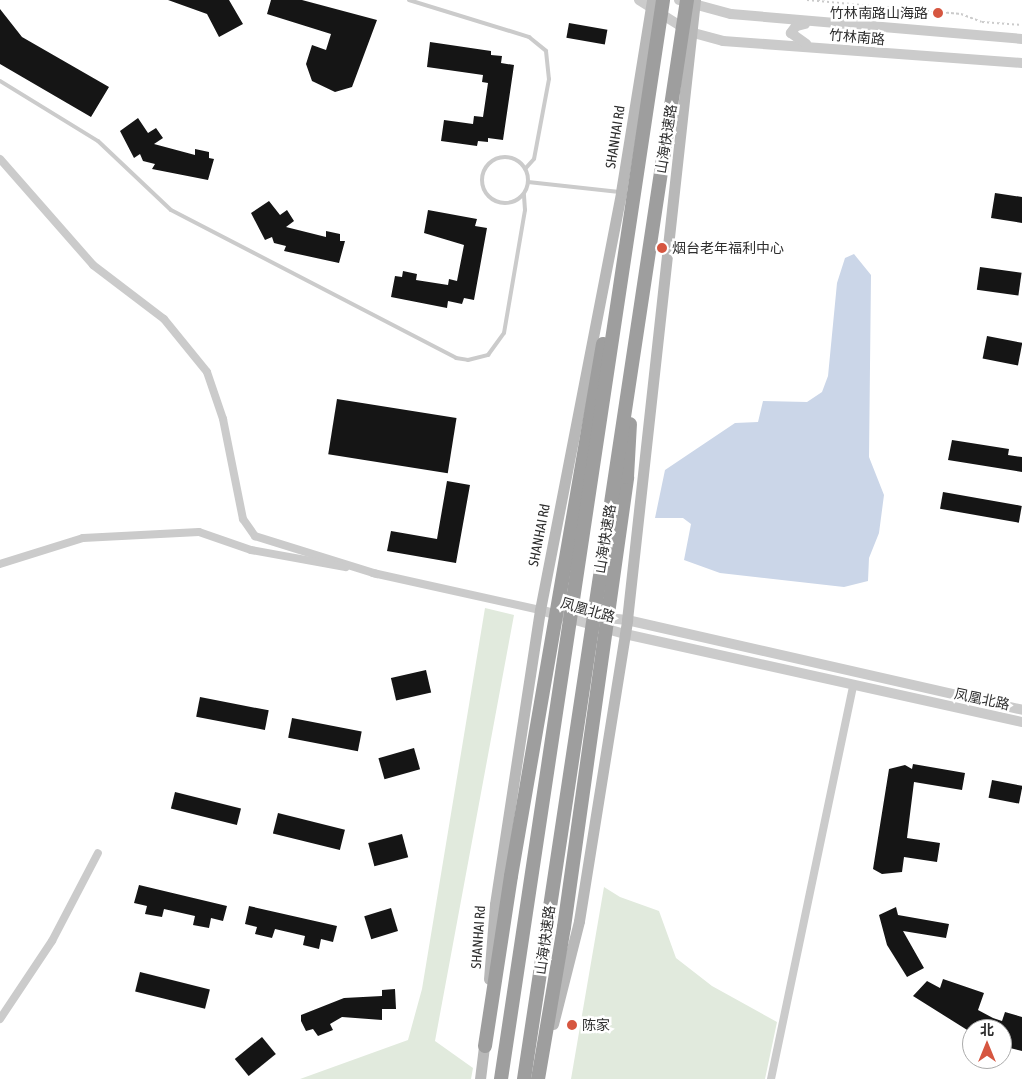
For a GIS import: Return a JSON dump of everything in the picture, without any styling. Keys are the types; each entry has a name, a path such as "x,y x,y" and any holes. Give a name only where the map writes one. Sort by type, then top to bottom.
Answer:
{"highway":[{"name":"山海快速路","path":"501,1079 638,179 656,2"},
{"name":"山海快速路","path":"524,1079 635,343 692,2"},
{"path":"485,1046 511,876 594,388 638,179"},
{"path":"539,1079 564,927 627,477 635,343"}],"main road":[{"name":"SHANHAI Rd","path":"480,1079 485,1046 495,904 540,610 656,2"},
{"path":"539,1079 579,921 627,620 692,2"}],"street":[{"name":"竹林南路","path":"639,0 656,2 690,32 723,41 1022,63"},
{"name":"竹林南路","path":"678,0 692,2 731,14 1022,39"},
{"path":"824,48 799,42 791,33 796,26 829,23"},
{"path":"0,159 93,265 164,319 207,372 223,419 243,519 255,536 377,574"},
{"path":"0,564 83,538 199,532 251,550 377,574 540,610"},
{"name":"凤凰北路","path":"540,610 627,620 1022,710"},
{"name":"凤凰北路","path":"540,610 625,634 1022,722"},
{"path":"771,1079 852,685"},
{"path":"0,1019 52,941 98,853"}],"lane":[{"path":"409,0 529,37 546,51 548,80 534,159 526,169"},
{"path":"0,81 98,141 171,210 456,358 468,360 488,355 504,333 525,210 524,194 528,182 526,169 516,159 497,159 483,172 482,185 488,196 500,203 513,202 524,194"},
{"path":"528,182 621,192"}],"path":[{"path":"807,0 962,14 982,22 1022,25"}],"shaded area":[{"path":"485,608 514,615 435,1041 473,1068 471,1079 300,1079 408,1040 422,989"},
{"path":"604,887 620,897 659,911 676,958 712,986 777,1022 765,1079 571,1079"}],"water":[{"path":"854,254 871,275 869,457 884,495 879,533 869,558 868,581 844,587 720,573 684,560 691,524 683,518 655,518 665,470 735,423 758,422 763,401 807,402 822,392 828,376 837,283 845,258"}],"building":[{"path":"168,0 229,0 243,24 219,37 207,14"},
{"path":"271,0 302,0 377,20 352,87 335,92 312,81 306,64 312,45 326,50 331,34 267,14"},
{"path":"0,9 22,37 109,87 91,117 0,64"},
{"path":"569,23 607,30 605,45 566,38"},
{"path":"430,42 491,51 491,55 502,56 501,63 514,65 503,140 488,138 488,142 478,141 477,146 441,141 444,120 473,124 474,116 483,117 488,83 482,82 483,75 427,67"},
{"path":"138,118 148,133 156,128 163,138 154,144 195,155 195,149 209,152 209,158 214,159 208,180 152,169 155,164 143,161 140,154 134,158 120,131"},
{"path":"995,193 1022,197 1022,223 991,218"},
{"path":"269,201 280,215 287,210 294,221 286,227 326,237 326,231 340,234 340,241 345,241 339,263 284,251 286,246 274,243 272,237 265,240 251,213"},
{"path":"428,210 477,219 475,226 487,228 474,300 464,298 462,304 448,301 447,308 391,297 395,276 402,277 403,271 417,274 416,280 448,285 449,279 457,281 464,245 424,233"},
{"path":"980,267 1022,273 1018,296 977,290"},
{"path":"987,336 1022,343 1018,365 983,359"},
{"path":"337,399 457,418 448,473 328,454"},
{"path":"952,440 1009,449 1008,455 1022,457 1022,472 948,460"},
{"path":"447,481 470,485 456,563 387,551 391,531 437,539"},
{"path":"943,492 1022,506 1019,523 940,509"},
{"path":"426,670 431,692 396,701 391,678"},
{"path":"200,697 269,710 265,730 196,717"},
{"path":"292,718 362,732 358,751 288,738"},
{"path":"414,748 420,769 384,779 378,758"},
{"path":"913,764 965,773 962,790 914,782 907,838 940,843 937,862 904,857 902,872 882,874 873,869 889,769 905,765 912,769"},
{"path":"992,780 1022,786 1019,804 989,798"},
{"path":"175,792 241,808 237,825 171,808"},
{"path":"278,813 345,830 340,850 273,833"},
{"path":"402,834 408,857 374,866 368,843"},
{"path":"139,885 227,906 223,921 211,918 209,928 193,925 195,916 164,909 162,917 145,914 147,906 134,903"},
{"path":"249,906 337,926 333,942 321,939 319,949 303,945 305,936 275,929 272,938 255,934 257,927 245,924"},
{"path":"896,907 898,915 949,924 946,938 903,931 924,968 907,977 887,945 879,915"},
{"path":"391,908 398,931 371,939 364,916"},
{"path":"140,972 210,989 205,1009 135,991"},
{"path":"943,979 984,993 978,1010 996,1019 962,1019 962,1027 913,996 927,981 940,988"},
{"path":"395,989 396,1009 382,1009 382,1020 342,1017 330,1024 333,1030 318,1036 313,1029 306,1031 301,1021 301,1015 344,998 382,996 382,990"},
{"path":"1005,1012 1022,1017 1022,1051 1012,1048 1012,1019 1003,1019"},
{"path":"262,1037 276,1054 249,1076 235,1059"}],"place":[{"name":"竹林南路山海路","path":"938,13"},
{"name":"烟台老年福利中心","path":"662,248"},
{"name":"陈家","path":"572,1025"}]}
